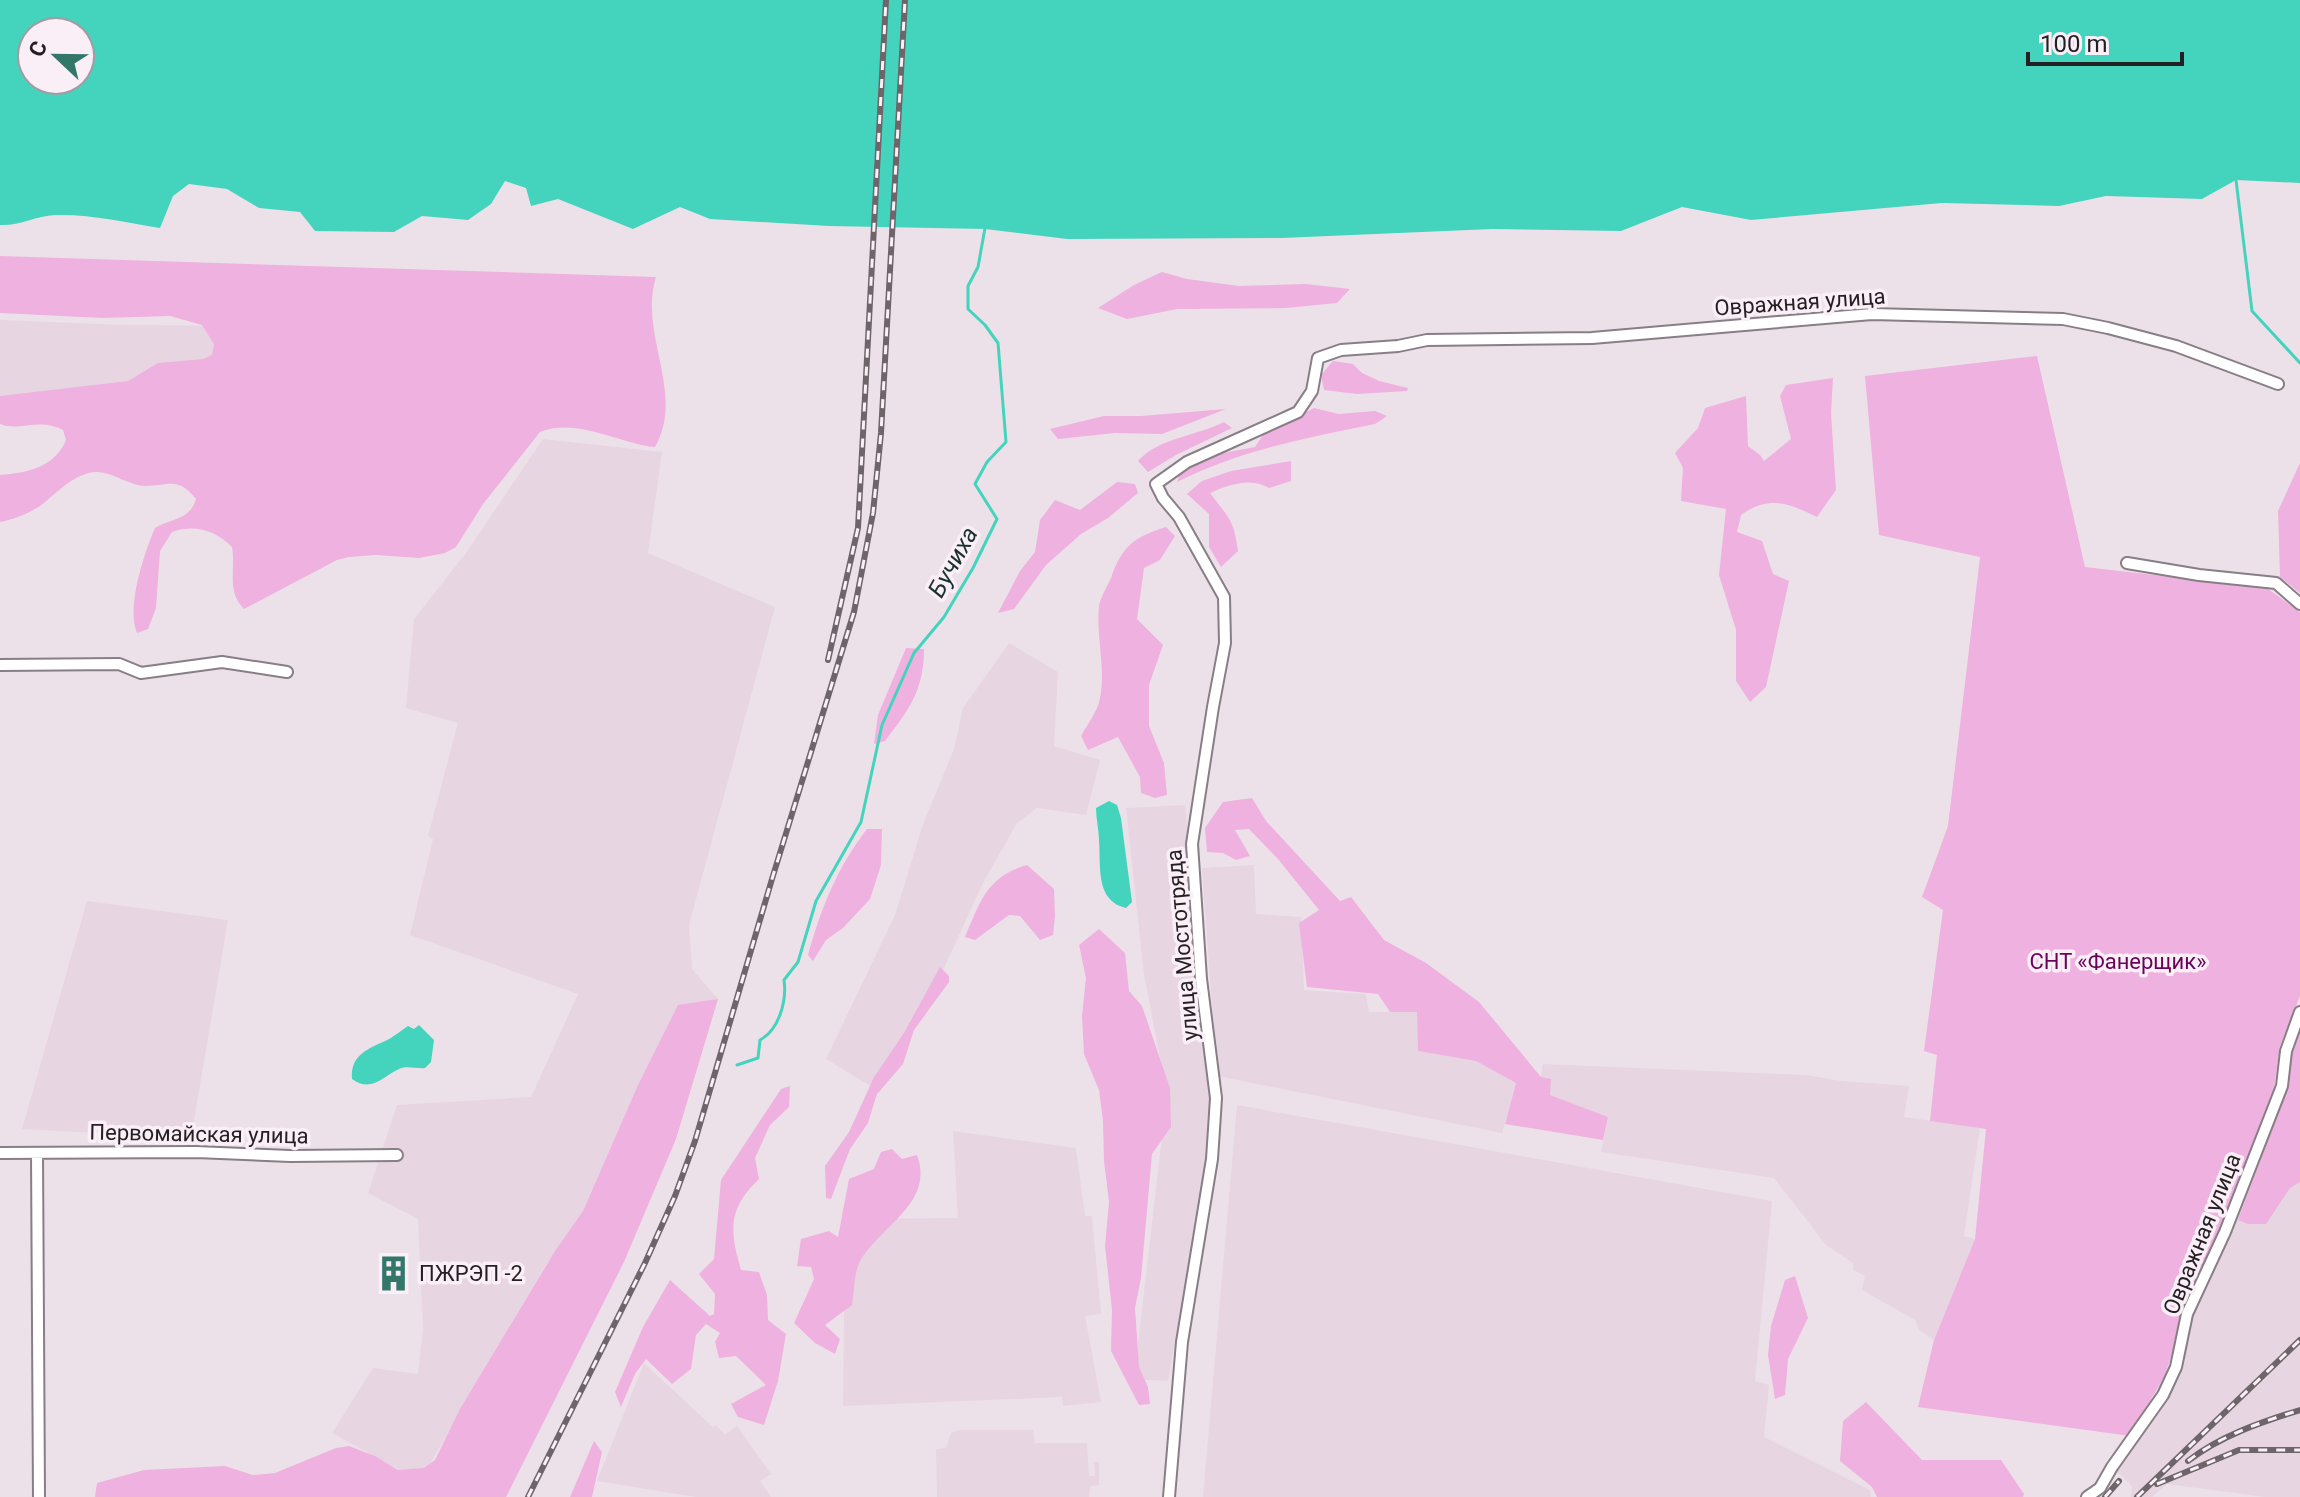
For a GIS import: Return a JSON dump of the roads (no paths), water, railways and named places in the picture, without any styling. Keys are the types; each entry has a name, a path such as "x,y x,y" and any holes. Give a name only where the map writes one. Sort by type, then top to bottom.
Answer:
{"street":[{"name":"Овражная улица","path":"1318,358 1341,350 1398,346 1427,340 1592,338 1872,314 2063,319 2176,346 2278,384"},
{"name":"улица Мостотряда","path":"1169,1497 1182,1342 1214,1129 1216,1098 1201,979 1192,844 1225,643 1224,597 1179,517 1156,484 1187,462 1298,412 1312,391 1318,358"},
{"path":"2127,563 2276,583 2300,604"},
{"path":"0,665 119,664 141,673 222,662 287,672"},
{"name":"Овражная улица","path":"2087,1497 2100,1488 2163,1395 2176,1367 2187,1314 2225,1232 2282,1086 2286,1051 2300,1012"},
{"name":"Первомайская улица","path":"0,1153 397,1155"},
{"path":"37,1153 39,1497"}],"waterway":[{"path":"2236,180 2252,311 2300,363"},
{"name":"Бучиха","path":"737,1065 758,1058 760,1040 777,1022 783,1006 784,980 798,962 816,901 861,822 882,725 914,653 944,617 997,519 975,484 987,462 1006,442 998,343 968,309 968,286 978,267 985,228"}],"railway":[{"path":"828,660 858,528 886,0"},
{"path":"528,1497 645,1263 675,1196 695,1141 854,612 873,513 881,433 905,0"},
{"path":"2137,1497 2300,1340"},
{"path":"2188,1461 2227,1437 2300,1410"},
{"path":"2157,1484 2239,1450 2300,1450"},
{"path":"2105,1497 2119,1481"}],"place":[{"name":"ПЖРЭП -2","path":"393,1273"}],"park label":[{"name":"СНТ «Фанерщик»","path":"2118,961"}]}
